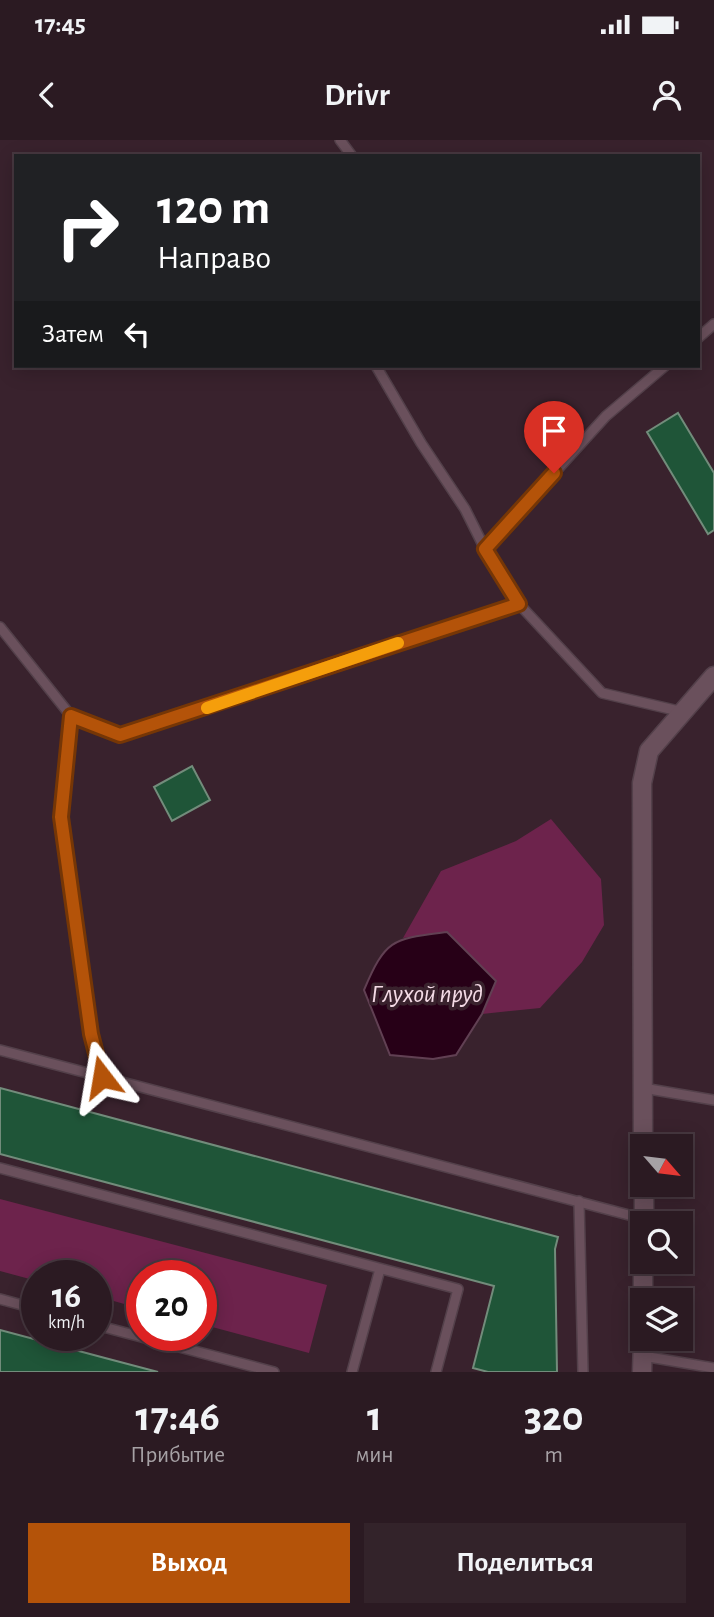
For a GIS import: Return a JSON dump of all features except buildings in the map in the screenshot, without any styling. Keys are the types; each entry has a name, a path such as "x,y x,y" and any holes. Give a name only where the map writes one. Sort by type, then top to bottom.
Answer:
{"street":[{"path":"643,1134 642,783 649,751 714,676"}],"lane":[{"path":"700,336 714,324"},
{"path":"377,368 421,443 466,509 485,549 519,604 601,693 685,712"},
{"path":"485,549 607,416 663,368"},
{"path":"0,627 71,716 120,735 519,604"},
{"path":"71,716 61,817 91,1034 102,1077"},
{"path":"0,1050 579,1201 630,1217"},
{"path":"643,1088 714,1100"},
{"path":"0,1168 458,1289 436,1372"},
{"path":"579,1201 583,1372"},
{"path":"352,1372 380,1269"},
{"path":"0,1299 21,1305"},
{"path":"112,1329 274,1372"},
{"path":"643,1356 714,1368"}],"shaded area":[{"path":"551,819 601,879 604,925 582,962 540,1008 482,1014 496,981 447,932 403,938 441,871 516,841"},
{"path":"0,1199 327,1285 309,1353 217,1328 217,1260 126,1260 126,1304 112,1301 112,1260 21,1260 21,1277 0,1271"}],"water":[{"name":"Глухой пруд","path":"447,932 496,981 482,1014 456,1055 433,1059 390,1055 364,990 379,960 394,944 414,937"}],"slow traffic":[{"path":"207,708 398,643"}],"route":[{"path":"102,1077 91,1034 61,817 71,716 120,735 519,604 485,549 554,473"}]}
